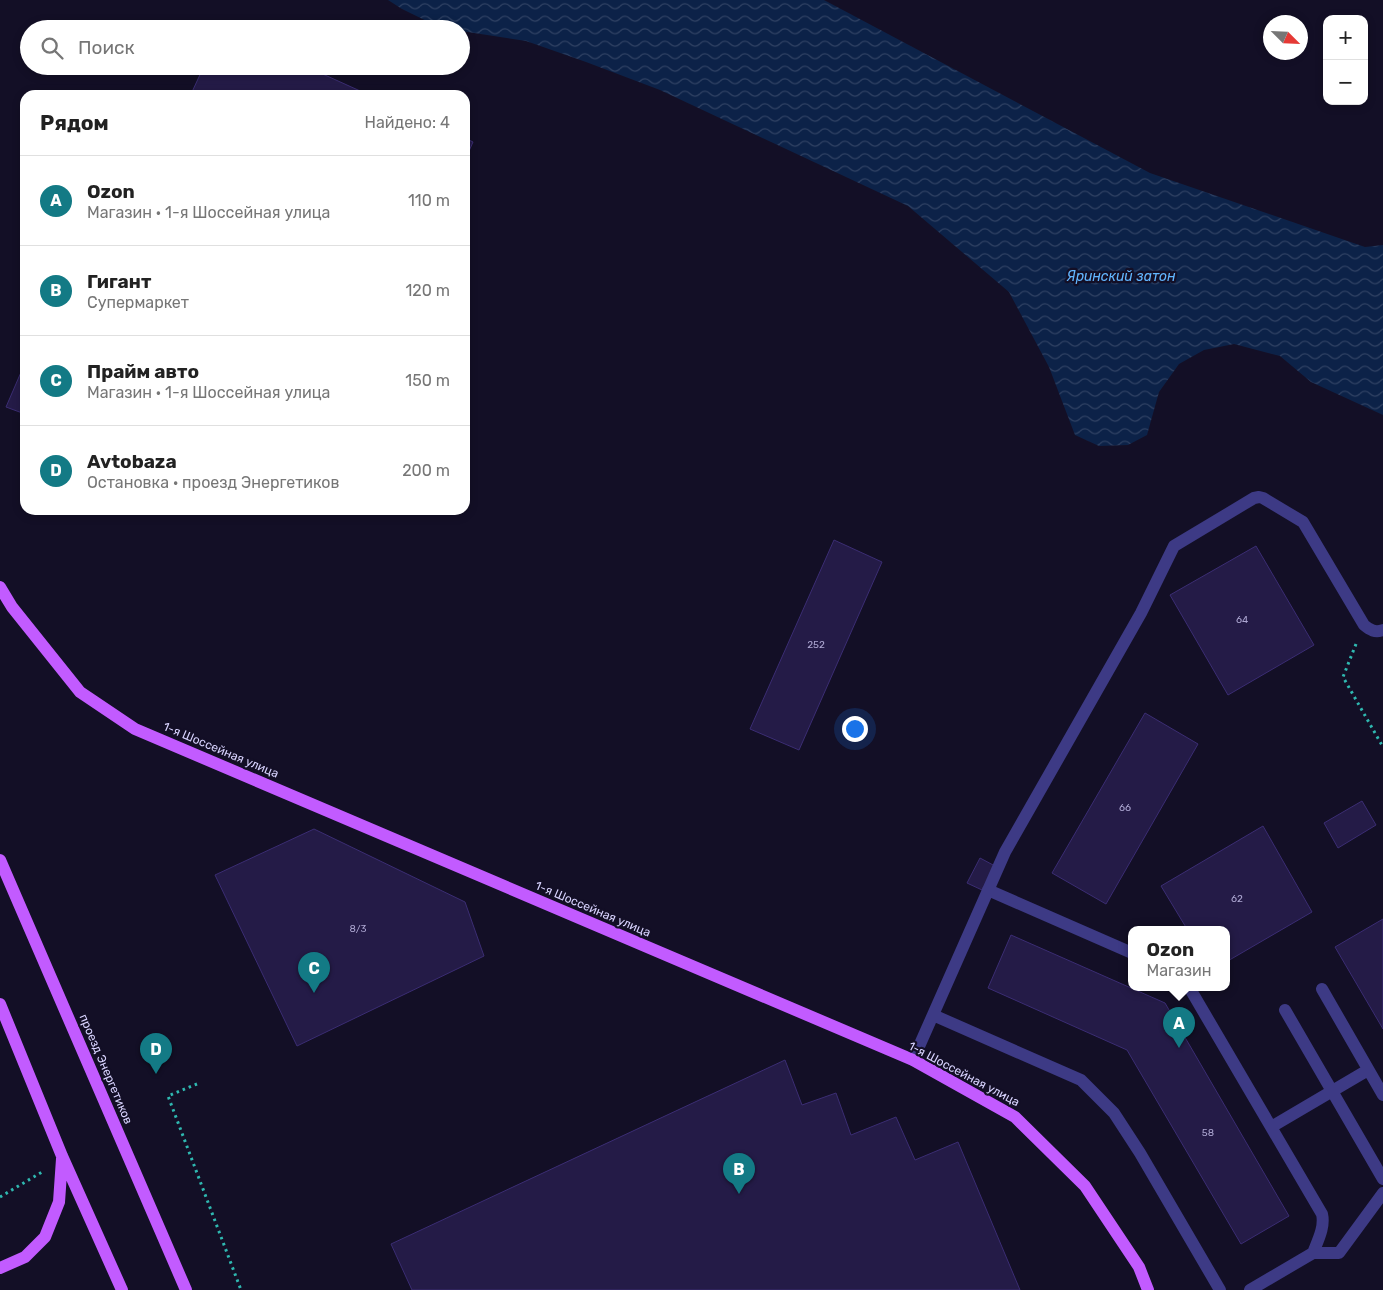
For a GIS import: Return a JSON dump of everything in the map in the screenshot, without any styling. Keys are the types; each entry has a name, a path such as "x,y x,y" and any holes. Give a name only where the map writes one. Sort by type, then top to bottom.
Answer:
{"main road":[{"name":"1-я Шоссейная улица","path":"0,587 12,607 80,692 135,729 913,1060 1015,1117 1085,1186 1139,1267 1148,1290"},
{"name":"проезд Энергетиков","path":"0,860 186,1290"},
{"path":"0,1004 62,1156 122,1290"},
{"path":"0,1268 25,1256 45,1237 58,1202 62,1156"}],"lane":[{"path":"913,1060 1005,852 1141,613 1174,546 1254,498 1258,496 1263,498 1300,518 1307,526 1364,625 1377,632 1383,630"},
{"path":"988,890 1128,951"},
{"path":"1322,989 1368,1070 1381,1088"},
{"path":"1191,991 1322,1214 1323,1226 1313,1253"},
{"path":"1285,1010 1383,1179"},
{"path":"933,1015 1081,1080 1114,1113 1140,1153 1220,1290"},
{"path":"1271,1127 1368,1070"},
{"path":"1250,1290 1313,1253 1339,1253 1383,1193"}],"path":[{"path":"1364,625 1342,677 1383,747"},
{"path":"197,1084 168,1096 241,1290"},
{"path":"0,1198 48,1168 62,1156"}],"water":[{"name":"Яринский затон","path":"388,0 824,0 1150,173 1365,247 1383,245 1383,415 1311,382 1280,356 1234,344 1204,350 1179,364 1159,392 1147,435 1128,445 1099,446 1075,435 1049,367 1009,292 908,206 660,90 526,41 470,32 470,20 425,20"}],"building":[{"path":"200,75 325,75 358,90 193,90"},
{"path":"20,375 20,412 6,407"},
{"path":"834,540 882,562 799,750 750,729"},
{"path":"1256,546 1314,645 1228,695 1170,595"},
{"path":"1145,713 1198,744 1106,904 1052,873"},
{"path":"1362,801 1376,825 1338,848 1324,823"},
{"path":"1263,826 1312,912 1230,960 1230,926 1185,926 1161,886"},
{"path":"314,829 465,902 484,956 297,1046 215,875"},
{"path":"980,858 995,866 982,890 967,883"},
{"path":"1383,919 1383,1029 1335,947"},
{"path":"1011,935 1128,987 1128,991 1138,991 1165,1003 1289,1216 1241,1244 1127,1050 988,988"},
{"path":"785,1060 802,1105 836,1093 851,1135 896,1117 915,1160 958,1142 1020,1290 412,1290 391,1244"}],"place":[{"name":"Прайм авто","path":"314,993"},
{"name":"Ozon","path":"1179,1048"},
{"name":"Avtobaza","path":"156,1074"},
{"name":"Гигант","path":"739,1194"}]}
